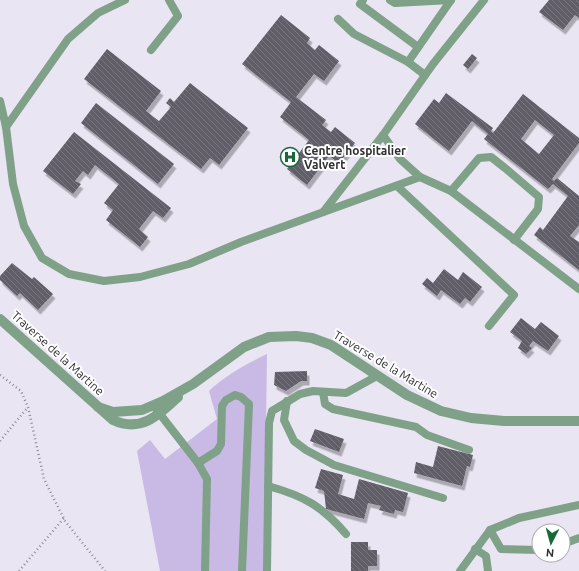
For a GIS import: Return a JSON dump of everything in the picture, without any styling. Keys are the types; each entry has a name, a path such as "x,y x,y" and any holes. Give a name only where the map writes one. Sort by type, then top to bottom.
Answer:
{"street":[{"name":"Traverse de la Martine","path":"0,319 113,420 122,424 134,426 144,423 160,414 193,384 244,347 269,337 283,336 312,338 331,345 408,395 441,411 471,418 504,422 579,421"},
{"name":"Traverse de la Martine","path":"98,407 113,412 142,410 163,401 193,384"}],"lane":[{"path":"6,126 68,39 98,13 125,0"},
{"path":"151,50 178,16 169,0"},
{"path":"363,0 360,4 418,47"},
{"path":"390,0 395,3 451,0 408,62"},
{"path":"323,212 384,134 425,75 484,0"},
{"path":"338,19 354,34 408,62 425,75"},
{"path":"0,101 6,126 13,184 24,226 42,258 69,274 104,281 140,277 189,264 240,242 420,177"},
{"path":"384,134 400,159 420,177 450,191 579,289"},
{"path":"450,191 479,158 492,157 539,197 538,209 514,240"},
{"path":"397,186 514,295 489,326"},
{"path":"267,571 269,423 272,411 300,394 313,392 346,393 377,376"},
{"path":"323,392 325,404 334,410 416,427 427,435 469,450"},
{"path":"198,463 217,451 220,444 222,406 226,400 235,395 241,397 249,404 242,571"},
{"path":"287,401 284,420 294,441 306,450 334,465 443,498"},
{"path":"154,405 198,463 206,479 204,571"},
{"path":"268,486 289,492 321,508 346,534"},
{"path":"460,571 490,530 519,518 579,505"},
{"path":"490,530 501,549 531,550"},
{"path":"475,549 486,556 488,571"}],"path":[{"path":"0,375 21,391 28,407 44,479 64,518 105,571"},
{"path":"0,441 28,407"},
{"path":"19,571 64,518"}],"shaded area":[{"path":"267,354 264,571 160,571 137,451 150,440 165,459 217,419 209,391 229,375"}],"building":[{"path":"549,0 579,0 579,18 575,15 563,30 539,12"},
{"path":"281,15 310,38 307,43 315,50 319,45 339,61 324,81 314,74 296,97 326,120 322,125 331,132 335,127 355,143 339,163 329,156 307,185 287,169 309,140 280,117 291,102 242,64"},
{"path":"107,49 161,91 146,111 159,121 171,107 166,103 170,98 174,102 190,83 248,128 219,165 210,158 201,169 84,79"},
{"path":"472,54 477,58 468,69 463,65"},
{"path":"446,93 493,128 491,131 493,133 523,94 579,138 579,143 552,179 554,181 557,178 579,196 579,225 570,236 579,242 579,270 534,235 540,227 543,230 568,196 553,184 548,189 484,139 488,134 472,121 449,151 415,124 434,99 439,103","holes":["535,120 554,135 539,154 521,139"]},
{"path":"96,103 174,164 158,184 81,123"},
{"path":"74,132 171,208 163,218 153,211 139,229 148,237 140,247 106,220 113,210 104,203 119,184 95,165 88,175 83,171 75,181 81,184 73,194 43,171"},
{"path":"12,263 32,279 34,277 53,294 38,310 20,293 17,296 0,280 0,276"},
{"path":"444,269 458,280 463,272 482,287 470,302 465,298 460,304 441,290 437,296 422,284 427,278 433,283"},
{"path":"521,318 535,329 541,322 559,336 548,351 533,341 529,346 532,348 526,354 518,348 522,341 510,332"},
{"path":"307,371 307,381 301,381 286,391 274,385 275,372"},
{"path":"315,429 344,439 339,452 310,441"},
{"path":"438,446 473,455 470,467 467,466 462,486 414,473 416,462 433,467"},
{"path":"321,469 343,475 338,494 354,499 359,479 408,493 403,512 395,510 394,514 379,510 381,506 368,503 364,519 326,509 324,491 315,488"},
{"path":"351,542 368,542 368,550 377,550 377,566 368,566 368,571 351,571"}],"place":[{"name":"Centre hospitalier Valvert","path":"290,157"}]}
